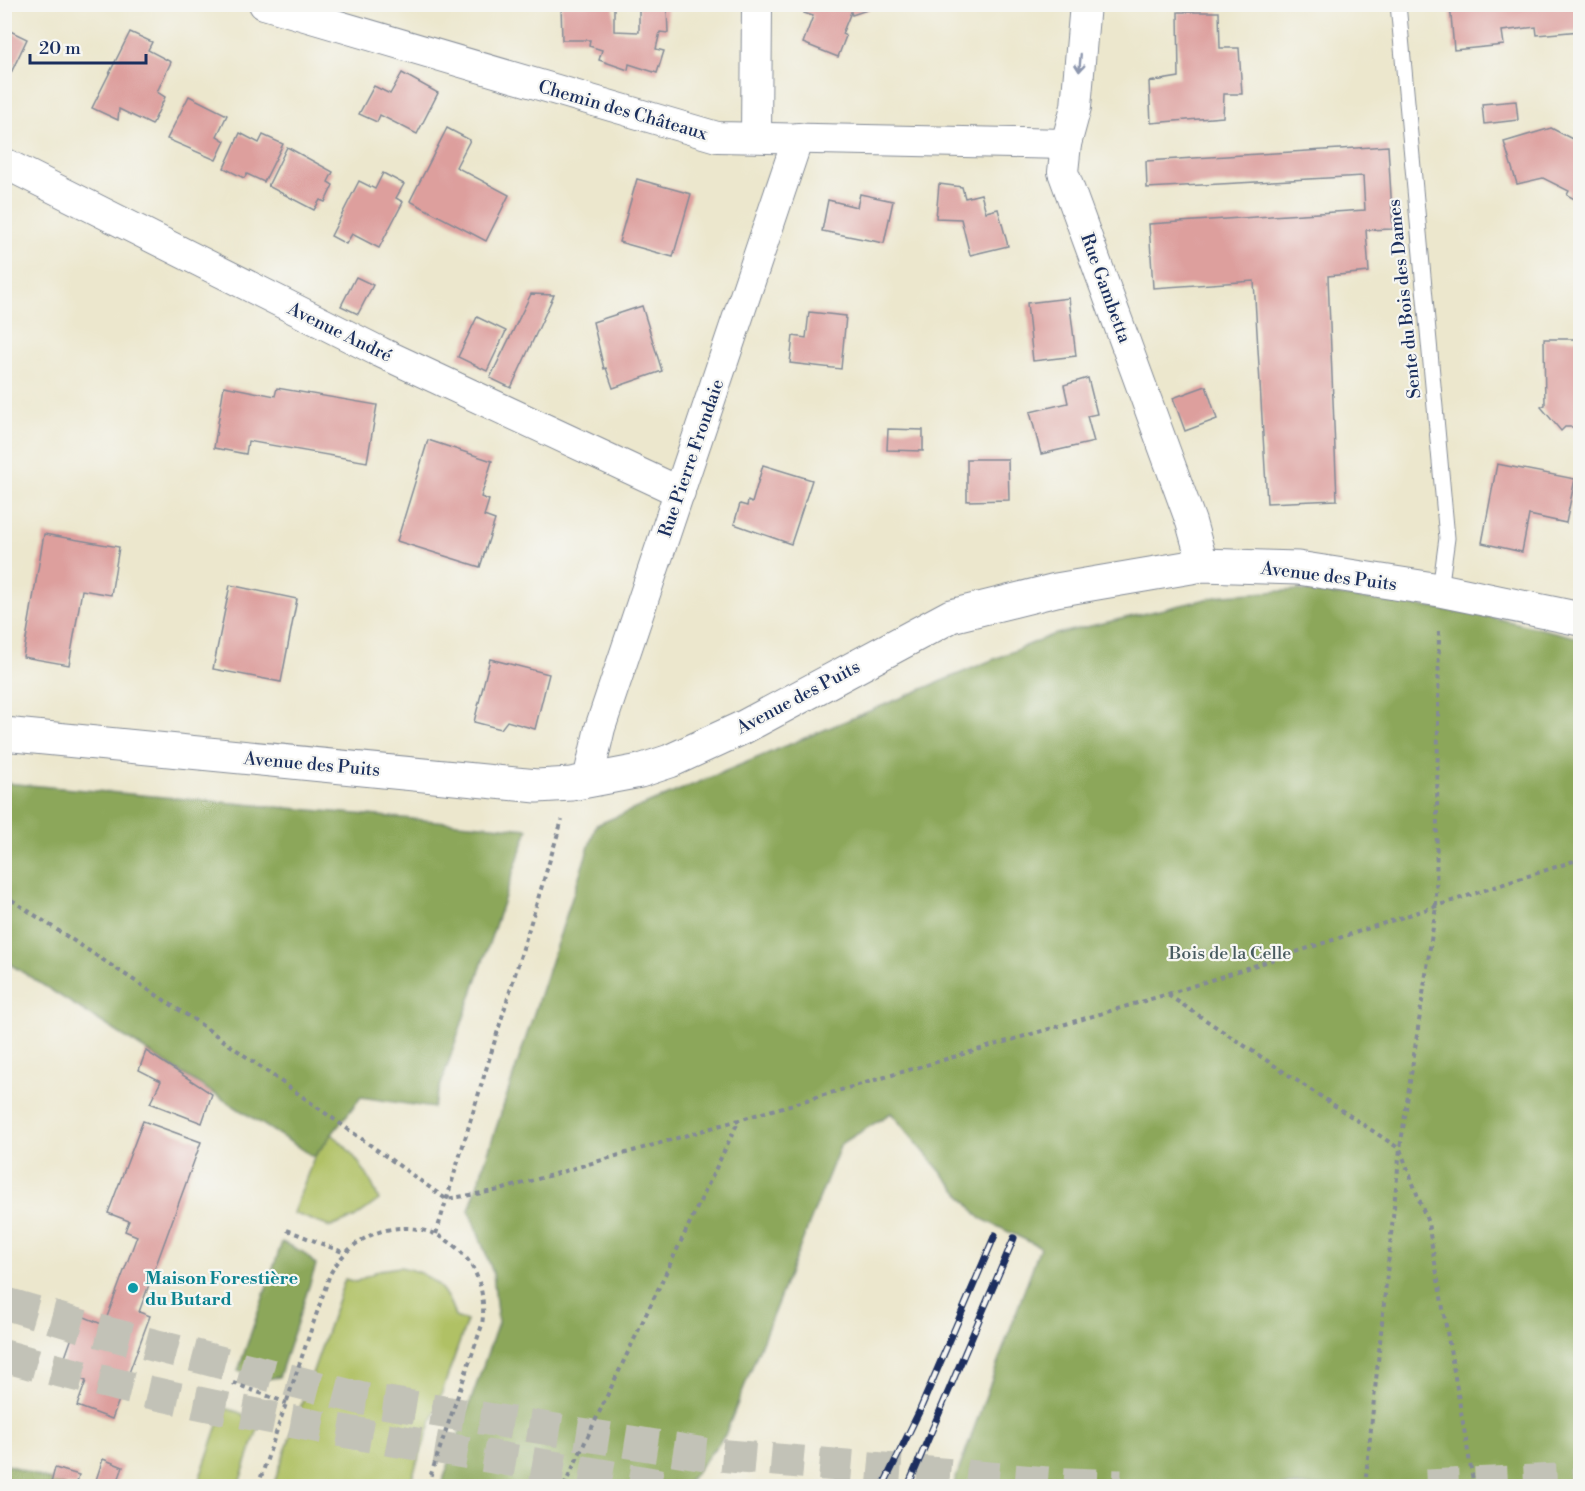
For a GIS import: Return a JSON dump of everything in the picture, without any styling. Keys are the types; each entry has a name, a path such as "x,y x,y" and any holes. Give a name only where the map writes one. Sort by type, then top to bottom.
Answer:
{"street":[{"name":"Chemin des Châteaux","path":"264,4 717,137 1066,144"},
{"path":"756,137 757,4"},
{"name":"Rue Gambetta","path":"1085,4 1076,107 1066,144 1063,172 1191,522 1203,565"},
{"name":"Rue Pierre Frondaie","path":"579,782 600,728 798,138"},
{"name":"Avenue André","path":"4,163 380,352 680,492"},
{"name":"Avenue des Puits","path":"4,734 537,786 579,782 640,771 690,752 742,728 951,616 1056,590 1203,565 1298,568 1440,590 1581,619"}],"lane":[{"name":"Sente du Bois des Dames","path":"1398,4 1447,538 1440,590"}],"path":[{"path":"1365,1486 1400,1149 1436,907 1440,590"},
{"path":"436,1234 559,831 579,782"},
{"path":"4,895 196,1021 446,1199 500,1190 1168,994 1581,859"},
{"path":"1168,994 1400,1149 1428,1223 1474,1486"},
{"path":"564,1486 739,1120"},
{"path":"258,1486 330,1274 345,1253 361,1239 383,1230 405,1227 436,1234 457,1247 475,1270 483,1297 483,1315 427,1486"},
{"path":"287,1230 345,1253"},
{"path":"233,1383 287,1403"}],"green space":[{"name":"Bois de la Celle","path":"1298,590 1478,614 1580,638 1580,1486 953,1486 1040,1247 980,1218 891,1113 841,1144 725,1435 685,1486 441,1486 498,1323 493,1273 469,1210 596,825 1052,635 1224,595"},
{"path":"5,783 528,829 433,1108 361,1097 314,1157 5,961"},
{"path":"332,1134 360,1164 379,1200 354,1218 330,1227 293,1213 314,1157"},
{"path":"282,1242 303,1252 316,1265 279,1377 266,1379 238,1371"},
{"path":"400,1267 420,1273 436,1283 448,1298 455,1317 467,1321 409,1486 273,1486 345,1279 356,1282 379,1270"},
{"path":"224,1408 238,1412 259,1426 238,1486 197,1486"},
{"path":"5,1464 66,1486 5,1486"}],"building":[{"path":"639,4 670,4 670,8 667,8 668,33 660,32 656,49 664,51 657,73 629,64 628,70 599,60 602,50 589,46 590,40 562,40 561,5 614,5 614,31 639,32"},
{"path":"808,4 882,5 852,15 851,12 842,34 846,36 838,57 803,43 813,16 804,13"},
{"path":"1450,4 1579,4 1580,31 1537,35 1536,27 1502,31 1504,45 1454,50"},
{"path":"1178,12 1219,12 1220,48 1239,48 1242,94 1224,94 1223,117 1151,123 1149,82 1179,77"},
{"path":"4,28 27,39 9,77 4,75"},
{"path":"130,32 152,42 148,50 171,62 157,92 165,97 152,125 119,109 118,120 92,108"},
{"path":"402,73 438,93 417,134 380,115 377,122 359,114 374,86 390,94"},
{"path":"189,96 227,115 217,136 225,141 216,160 167,139"},
{"path":"1516,101 1518,120 1484,124 1482,104"},
{"path":"447,128 470,140 456,167 509,195 486,241 410,201"},
{"path":"1551,128 1580,143 1580,202 1567,195 1569,191 1543,178 1517,184 1504,142"},
{"path":"240,133 259,143 263,135 283,144 264,182 247,174 244,178 224,168"},
{"path":"1388,146 1393,229 1366,230 1369,272 1328,276 1337,500 1267,503 1254,281 1153,288 1149,224 1365,210 1363,176 1147,188 1146,161"},
{"path":"287,147 333,172 328,182 333,185 325,202 320,200 314,210 268,186"},
{"path":"383,173 404,184 396,198 403,202 379,248 352,234 346,244 331,236 359,181 375,189"},
{"path":"637,179 691,194 673,257 619,242"},
{"path":"939,184 962,187 965,198 981,194 986,212 998,209 1008,246 970,255 961,219 936,218"},
{"path":"860,194 893,201 884,243 822,231 828,200 857,207"},
{"path":"356,277 373,285 358,314 341,306"},
{"path":"531,294 554,295 511,388 490,378"},
{"path":"1069,298 1076,356 1033,361 1027,303"},
{"path":"642,306 662,371 613,388 606,368 604,369 593,322"},
{"path":"809,312 846,316 841,369 790,363 793,336 806,338"},
{"path":"477,317 506,331 487,371 458,357"},
{"path":"1544,339 1580,339 1580,427 1565,427 1561,431 1541,407 1545,405"},
{"path":"1088,378 1097,414 1087,416 1094,442 1041,454 1030,412 1068,403 1064,385"},
{"path":"224,386 275,396 277,388 377,405 367,462 248,441 246,454 214,448"},
{"path":"1206,386 1217,419 1185,431 1173,398"},
{"path":"888,429 923,430 923,451 887,450"},
{"path":"428,440 492,461 481,497 489,500 484,516 495,520 480,567 397,541"},
{"path":"967,459 1008,459 1009,500 967,501"},
{"path":"1497,464 1575,479 1566,523 1529,515 1522,552 1482,543"},
{"path":"763,465 812,480 791,544 734,524 740,504 747,506 748,501 752,503"},
{"path":"44,534 119,547 111,595 82,590 69,665 23,657"},
{"path":"230,585 297,599 281,682 213,669"},
{"path":"490,659 549,674 535,729 507,721 501,729 474,722"},
{"path":"146,1051 212,1094 202,1123 150,1103 161,1081 139,1070"},
{"name":"Maison Forestière du Butard","path":"143,1121 201,1142 139,1312 150,1316 112,1419 77,1406 86,1381 60,1371 80,1315 104,1325 137,1236 125,1231 129,1221 108,1213"},
{"path":"103,1459 123,1467 116,1486 94,1486"},
{"path":"55,1468 79,1475 76,1486 51,1483"}],"tunnel":[{"path":"4,1303 95,1330 363,1399 705,1454 1049,1483 1121,1486"},
{"path":"4,1356 85,1377 250,1413 665,1486"},
{"path":"1426,1486 1580,1479"}],"railway":[{"path":"883,1486 919,1412 995,1235"},
{"path":"908,1486 1014,1238"}],"place":[{"name":"Maison Forestière du Butard","path":"133,1288"}]}
